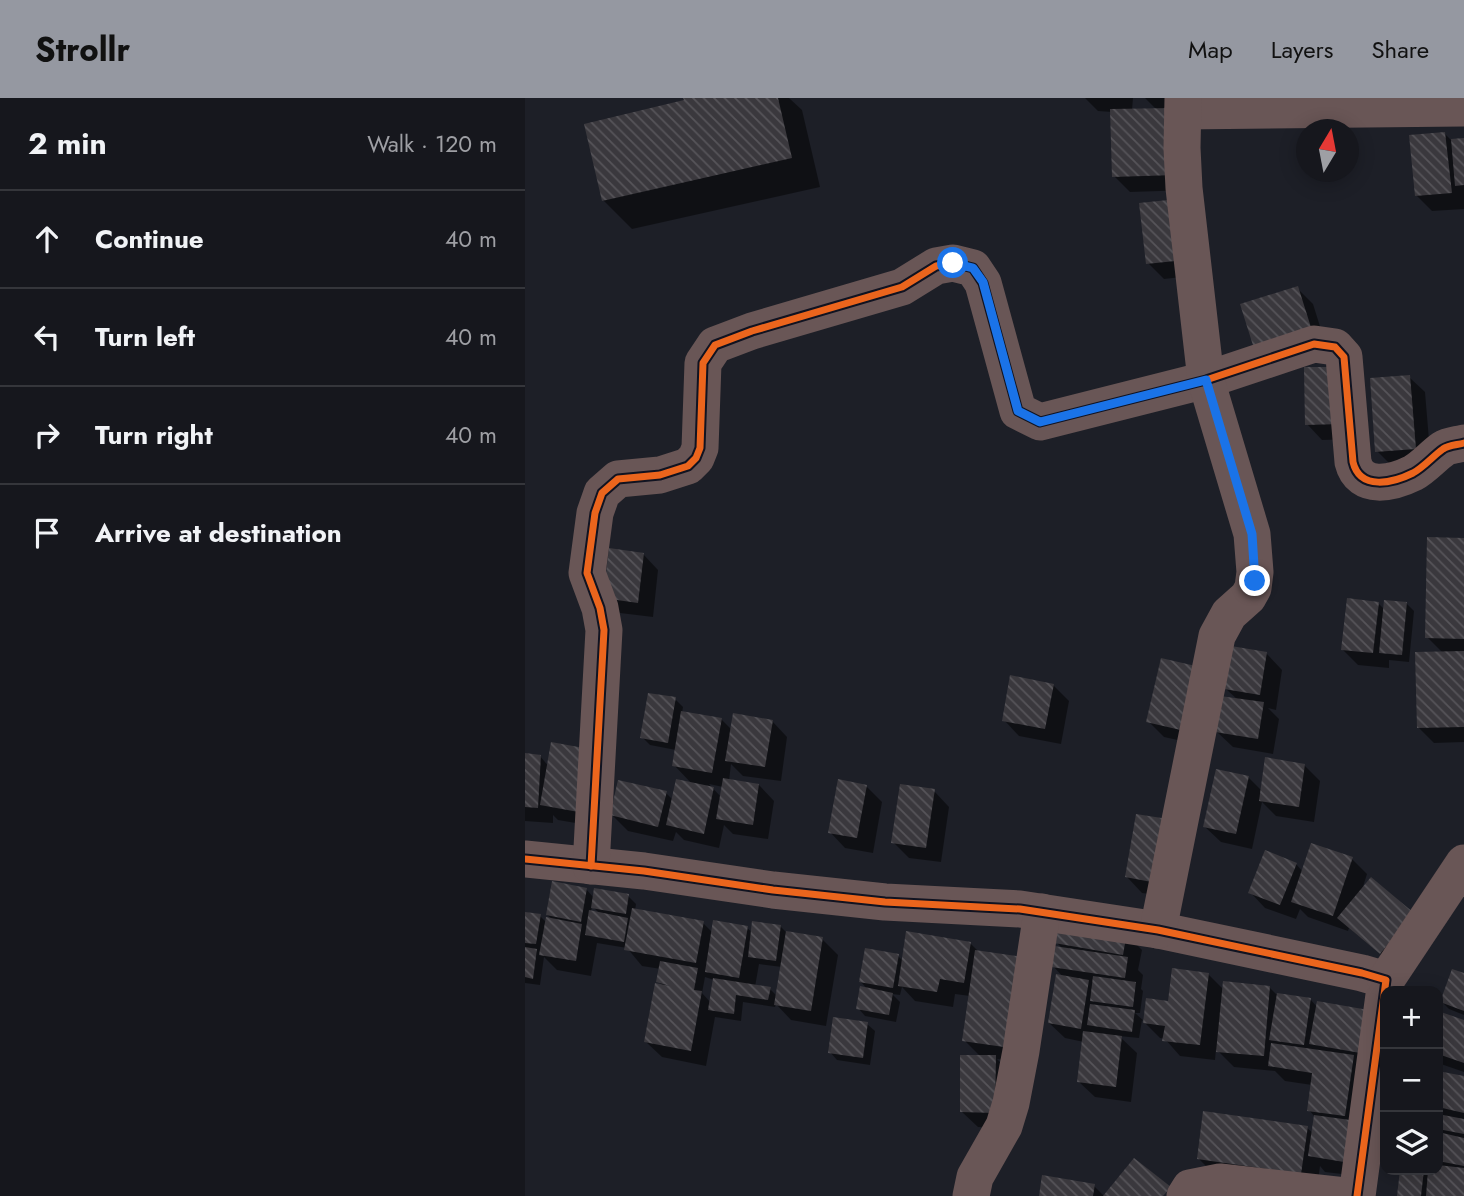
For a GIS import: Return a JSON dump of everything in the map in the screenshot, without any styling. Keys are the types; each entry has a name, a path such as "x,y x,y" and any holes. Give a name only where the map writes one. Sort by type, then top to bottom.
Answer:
{"street":[{"path":"1158,930 1217,636 1229,614 1248,597 1255,581 1252,534 1206,380 1184,188 1183,105 1464,108"},
{"path":"591,866 604,630 600,608 587,573 595,513 602,493 618,479 676,471 688,466 696,458 700,448 703,363 715,345 752,331 902,287 936,266 953,263 973,268 983,282 1018,411 1028,418 1040,422 1206,380 1314,344 1340,351 1344,357 1353,462 1361,477 1371,482 1389,482 1413,473 1445,447 1464,443"},
{"path":"525,859 885,902 1042,912 1158,930 1386,980"},
{"path":"1357,1196 1386,980 1464,863"},
{"path":"971,1196 975,1177 1004,1126 1011,1103 1042,912"},
{"path":"1185,1196 1190,1188 1220,1182 1345,1196"}],"building":[{"path":"683,98 778,98 792,158 602,201 584,124 684,100"},
{"path":"1174,108 1176,175 1112,177 1110,109"},
{"path":"1445,132 1452,193 1415,196 1409,135"},
{"path":"1464,138 1464,185 1455,186 1451,139"},
{"path":"1178,199 1185,260 1146,264 1139,203"},
{"path":"1298,286 1314,337 1256,355 1240,304"},
{"path":"1304,367 1342,367 1342,424 1305,425"},
{"path":"1410,375 1416,449 1375,452 1370,378"},
{"path":"1427,537 1464,538 1464,639 1425,638"},
{"path":"609,548 644,553 638,603 603,598"},
{"path":"1347,598 1379,602 1373,653 1341,650"},
{"path":"1384,600 1407,602 1402,655 1379,653"},
{"path":"1231,646 1267,652 1260,695 1224,689"},
{"path":"1464,651 1464,727 1417,728 1415,652"},
{"path":"1161,658 1200,667 1185,731 1146,722"},
{"path":"1010,675 1054,684 1045,729 1002,721"},
{"path":"648,693 676,697 668,743 640,738"},
{"path":"1220,696 1264,702 1258,739 1215,732"},
{"path":"681,711 722,718 712,773 672,766"},
{"path":"733,713 773,720 765,767 725,761"},
{"path":"551,742 595,750 584,813 540,805"},
{"path":"525,753 541,755 538,808 525,807"},
{"path":"1265,757 1305,764 1299,807 1259,801"},
{"path":"1216,769 1249,776 1236,834 1203,827"},
{"path":"723,778 759,784 753,825 716,819"},
{"path":"676,779 714,787 704,834 666,825"},
{"path":"838,779 867,785 857,838 828,833"},
{"path":"618,780 667,791 658,827 610,815"},
{"path":"900,784 935,789 926,848 891,843"},
{"path":"1136,814 1168,819 1157,883 1125,877"},
{"path":"1311,843 1353,857 1333,916 1291,902"},
{"path":"1265,850 1297,863 1280,905 1248,893"},
{"path":"1371,877 1414,913 1380,954 1337,918"},
{"path":"552,881 587,888 581,922 546,915"},
{"path":"594,888 629,894 626,914 591,908"},
{"path":"632,908 704,921 696,963 624,950"},
{"path":"589,910 628,918 624,942 585,935"},
{"path":"525,912 541,914 536,944 525,943"},
{"path":"546,917 582,924 576,961 539,955"},
{"path":"713,920 748,926 739,978 705,972"},
{"path":"1058,920 1127,932 1123,955 1054,943"},
{"path":"752,921 781,925 776,961 748,957"},
{"path":"786,931 823,937 811,1011 774,1005"},
{"path":"906,931 971,942 964,983 940,979 937,992 898,986"},
{"path":"1054,946 1128,957 1125,978 1051,967"},
{"path":"525,947 537,949 533,979 525,977"},
{"path":"865,948 899,954 893,988 859,982"},
{"path":"975,950 1030,958 1018,1049 962,1041"},
{"path":"660,961 698,968 694,990 702,991 691,1051 644,1042 655,983 670,986 656,982"},
{"path":"1172,968 1209,973 1200,1045 1162,1041 1165,1026 1143,1023 1146,998 1168,1001"},
{"path":"1452,969 1464,973 1464,1011 1443,1003 1443,994"},
{"path":"1056,974 1089,980 1081,1029 1048,1023"},
{"path":"1093,976 1136,982 1133,1007 1090,1001"},
{"path":"713,978 771,987 768,1000 736,995 734,1014 708,1010"},
{"path":"1223,981 1270,986 1264,1056 1216,1052"},
{"path":"860,986 893,993 889,1015 856,1009"},
{"path":"1277,993 1311,998 1304,1045 1269,1040"},
{"path":"1317,1001 1374,1011 1366,1054 1309,1044"},
{"path":"1090,1004 1135,1010 1132,1032 1087,1025"},
{"path":"1443,1013 1464,1020 1464,1063 1443,1056"},
{"path":"833,1017 868,1022 863,1058 828,1053"},
{"path":"1083,1031 1122,1036 1116,1087 1077,1082"},
{"path":"1271,1043 1354,1055 1345,1116 1307,1111 1312,1073 1268,1066"},
{"path":"960,1055 996,1055 995,1113 960,1112"},
{"path":"1443,1072 1464,1076 1464,1113 1443,1108"},
{"path":"1203,1111 1308,1126 1301,1174 1197,1159"},
{"path":"1314,1115 1350,1120 1344,1162 1308,1156"},
{"path":"1443,1115 1464,1119 1464,1134 1443,1130"},
{"path":"1443,1133 1464,1138 1464,1166 1443,1162"},
{"path":"1134,1158 1171,1187 1163,1196 1103,1196"},
{"path":"1443,1166 1464,1168 1464,1196 1426,1196 1428,1175 1443,1175"},
{"path":"1042,1175 1095,1184 1093,1196 1039,1196"},
{"path":"1399,1175 1423,1175 1421,1196 1397,1196"}],"cycle path":[{"path":"591,866 604,630 600,608 587,573 595,513 602,493 618,479 660,475 688,466 696,458 700,448 703,363 715,345 752,331 902,287 936,266 953,263 973,268 983,283 1018,411 1040,422 1206,380 1314,344 1335,347 1344,357 1353,462 1363,477 1378,482 1405,477 1417,471 1445,448 1464,443"},
{"path":"525,859 644,871 773,890 885,902 1020,909 1158,930 1386,980 1357,1196"}],"route":[{"path":"953,263 973,268 983,282 1018,411 1028,418 1040,422 1206,380 1252,534 1255,581"}]}
